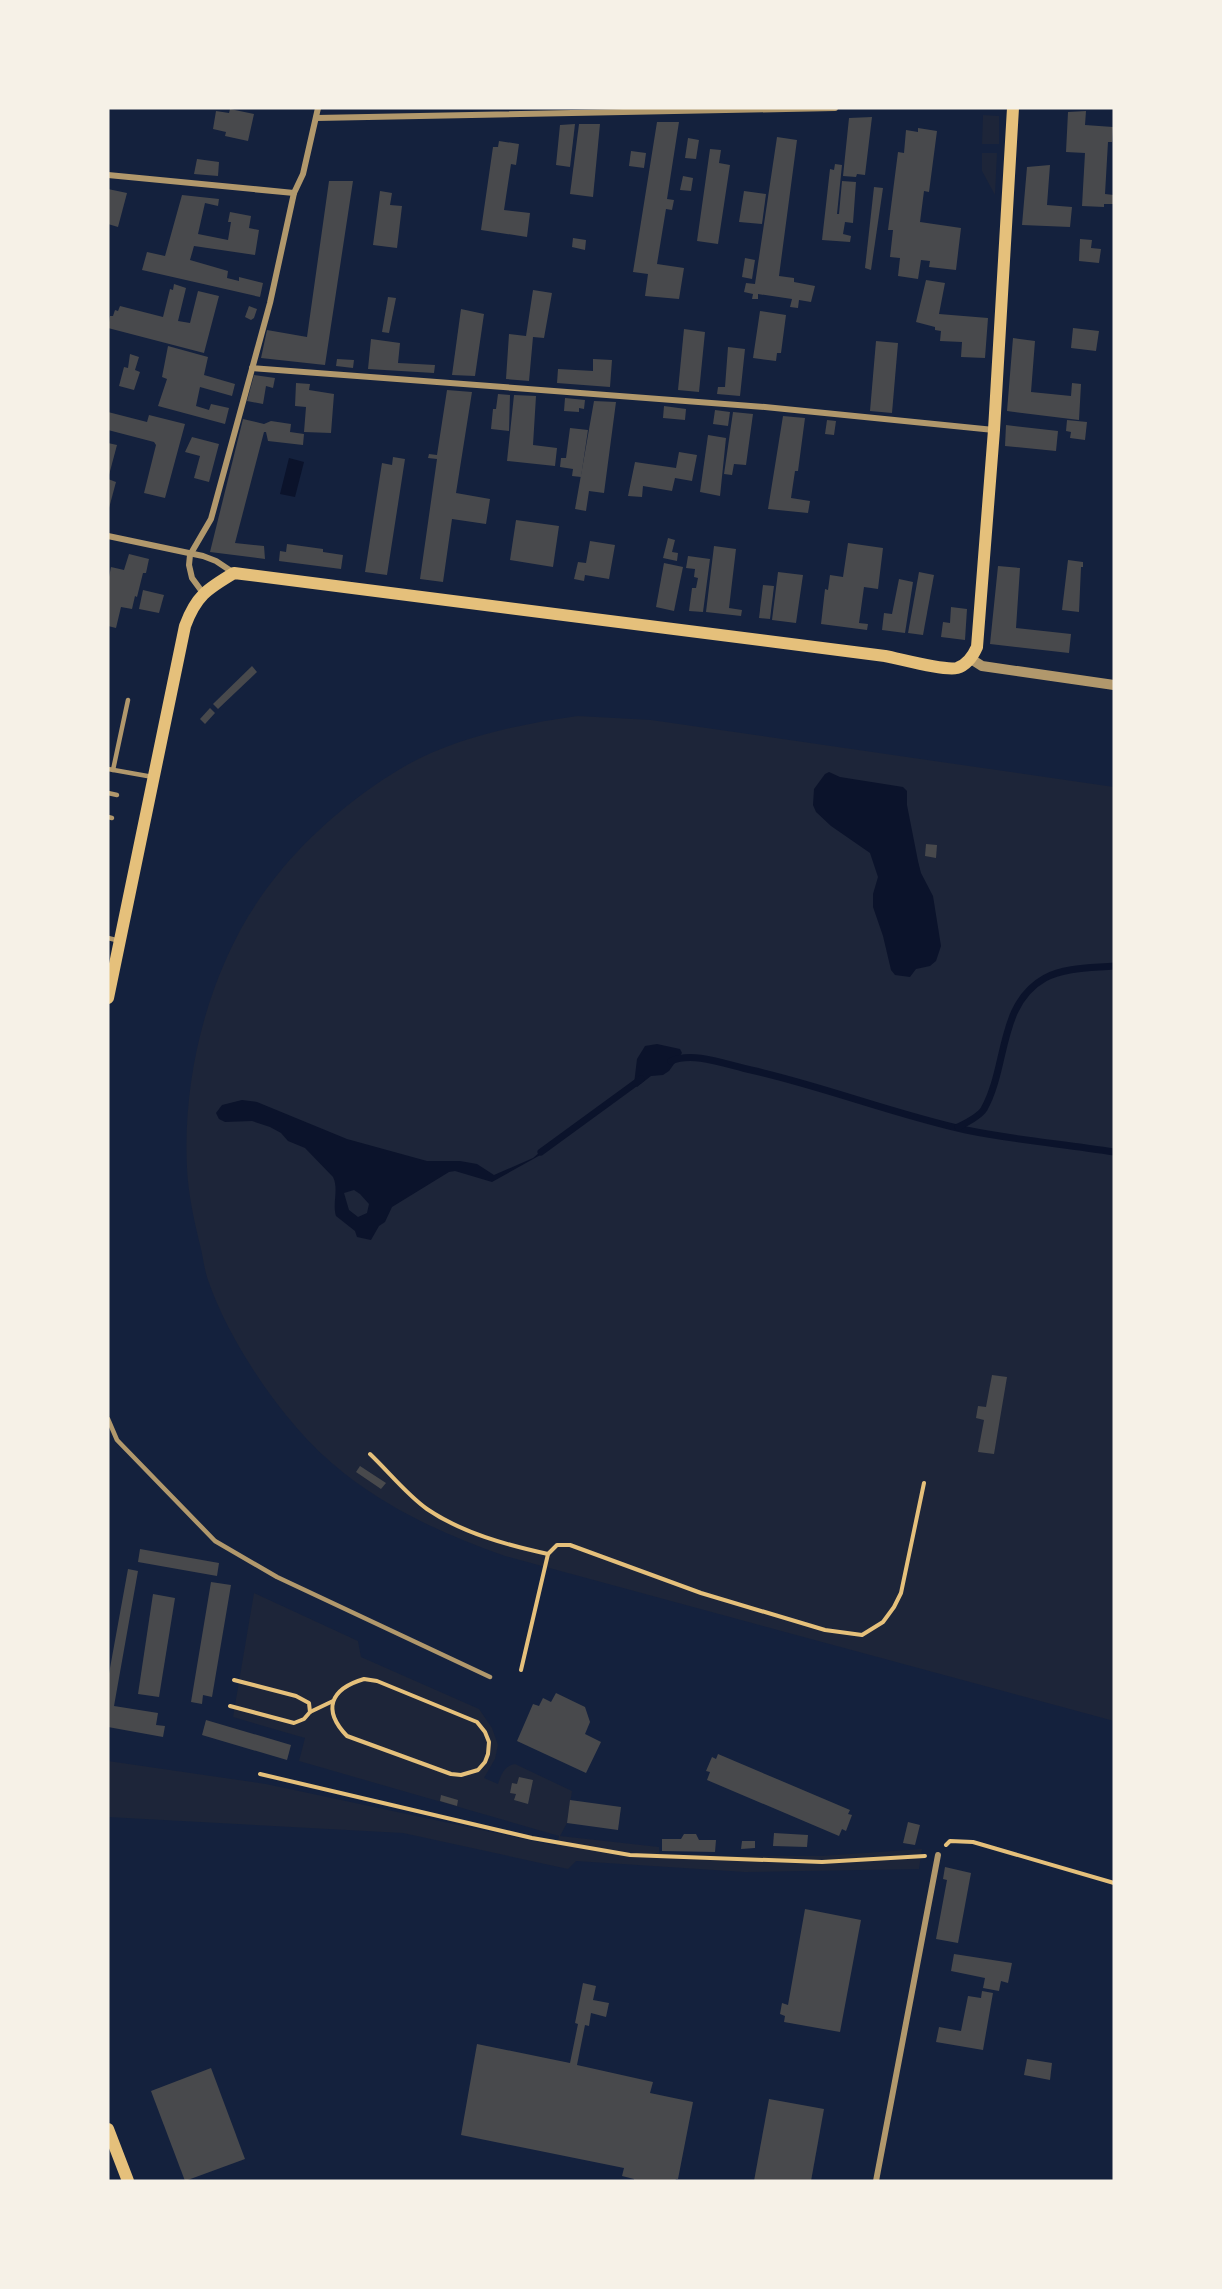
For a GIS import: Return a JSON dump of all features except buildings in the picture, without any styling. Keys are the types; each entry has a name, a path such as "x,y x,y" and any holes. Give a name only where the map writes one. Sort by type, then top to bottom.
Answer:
{"main road":[{"path":"108,998 114,939 154,777 185,626 191,608 203,593 234,573 861,653 944,668 958,668 971,659 977,647 994,430 1013,108"},
{"path":"108,2129 128,2181"}],"street":[{"path":"203,593 192,578 190,555 211,519 270,303 294,193 303,174 318,108"},
{"path":"316,118 835,108"},
{"path":"108,175 294,193"},
{"path":"252,368 765,407 994,430"},
{"path":"108,536 216,561 234,573"},
{"path":"971,659 982,666 1114,685"},
{"path":"876,2181 938,1855"}],"lane":[{"path":"128,700 110,769 154,777"},
{"path":"108,793 117,795"},
{"path":"108,1419 117,1440 215,1541 277,1577 490,1677"}],"path":[{"path":"370,1454 425,1508 454,1524 508,1545 548,1554"},
{"path":"521,1671 548,1554 557,1545 570,1545 712,1596 825,1630 862,1635 883,1622 901,1593 924,1482"},
{"path":"230,1706 294,1723 333,1701 349,1683 364,1678 377,1681 477,1722 486,1732 489,1742 488,1754 478,1770 469,1774 451,1774 347,1736 335,1724 332,1713 333,1701"},
{"path":"234,1680 296,1696 309,1704 310,1712"},
{"path":"260,1774 532,1838 630,1854 822,1862 938,1855 950,1841 973,1842 1114,1883"}],"shaded area":[{"path":"983,115 999,116 999,144 982,144"},
{"path":"982,153 997,153 995,195 982,171"},
{"path":"289,458 304,462 295,497 280,494"},
{"path":"578,716 651,720 1114,787 1114,1721 505,1556 442,1531 364,1488 319,1451 274,1399 228,1327 207,1276 190,1197 187,1130 196,1051 206,1013 219,975 255,905 278,874 305,844 350,803 400,769 441,749 486,734"},
{"path":"829,772 840,777 903,787 907,791 907,805 918,861 921,873 933,896 941,946 936,961 930,966 916,969 910,977 895,975 891,970 873,907 873,894 878,877 870,853 831,826 816,812 813,805 814,789"},
{"path":"657,1044 680,1049 682,1053 669,1071 663,1075 651,1076 637,1087 634,1084 637,1059 645,1046"},
{"path":"242,1100 257,1102 347,1139 427,1161 460,1161 477,1164 494,1175 533,1158 540,1152 544,1153 492,1182 455,1171 449,1172 392,1207 385,1222 379,1226 371,1240 357,1237 355,1231 336,1216 333,1177 305,1148 288,1141 281,1133 270,1127 252,1121 225,1122 219,1119 216,1113 222,1105","holes":["354,1190 369,1204 367,1213 358,1217 349,1210 344,1193"]},
{"path":"254,1593 358,1641 361,1657 479,1709 492,1728 498,1745 495,1759 484,1778 498,1784 506,1769 515,1764 572,1791 567,1823 560,1836 659,1847 659,1853 727,1856 822,1856 922,1849 919,1869 745,1872 576,1861 568,1869 403,1833 108,1817 108,1761 266,1784 557,1846 559,1836 299,1761 305,1738 233,1717"}],"waterway":[{"path":"958,1127 976,1117 984,1109 992,1092 1011,1020 1019,1003 1030,989 1053,974 1114,966"},
{"path":"671,1061 690,1057 711,1060 966,1130 1114,1152"},
{"path":"541,1152 641,1079"}]}
